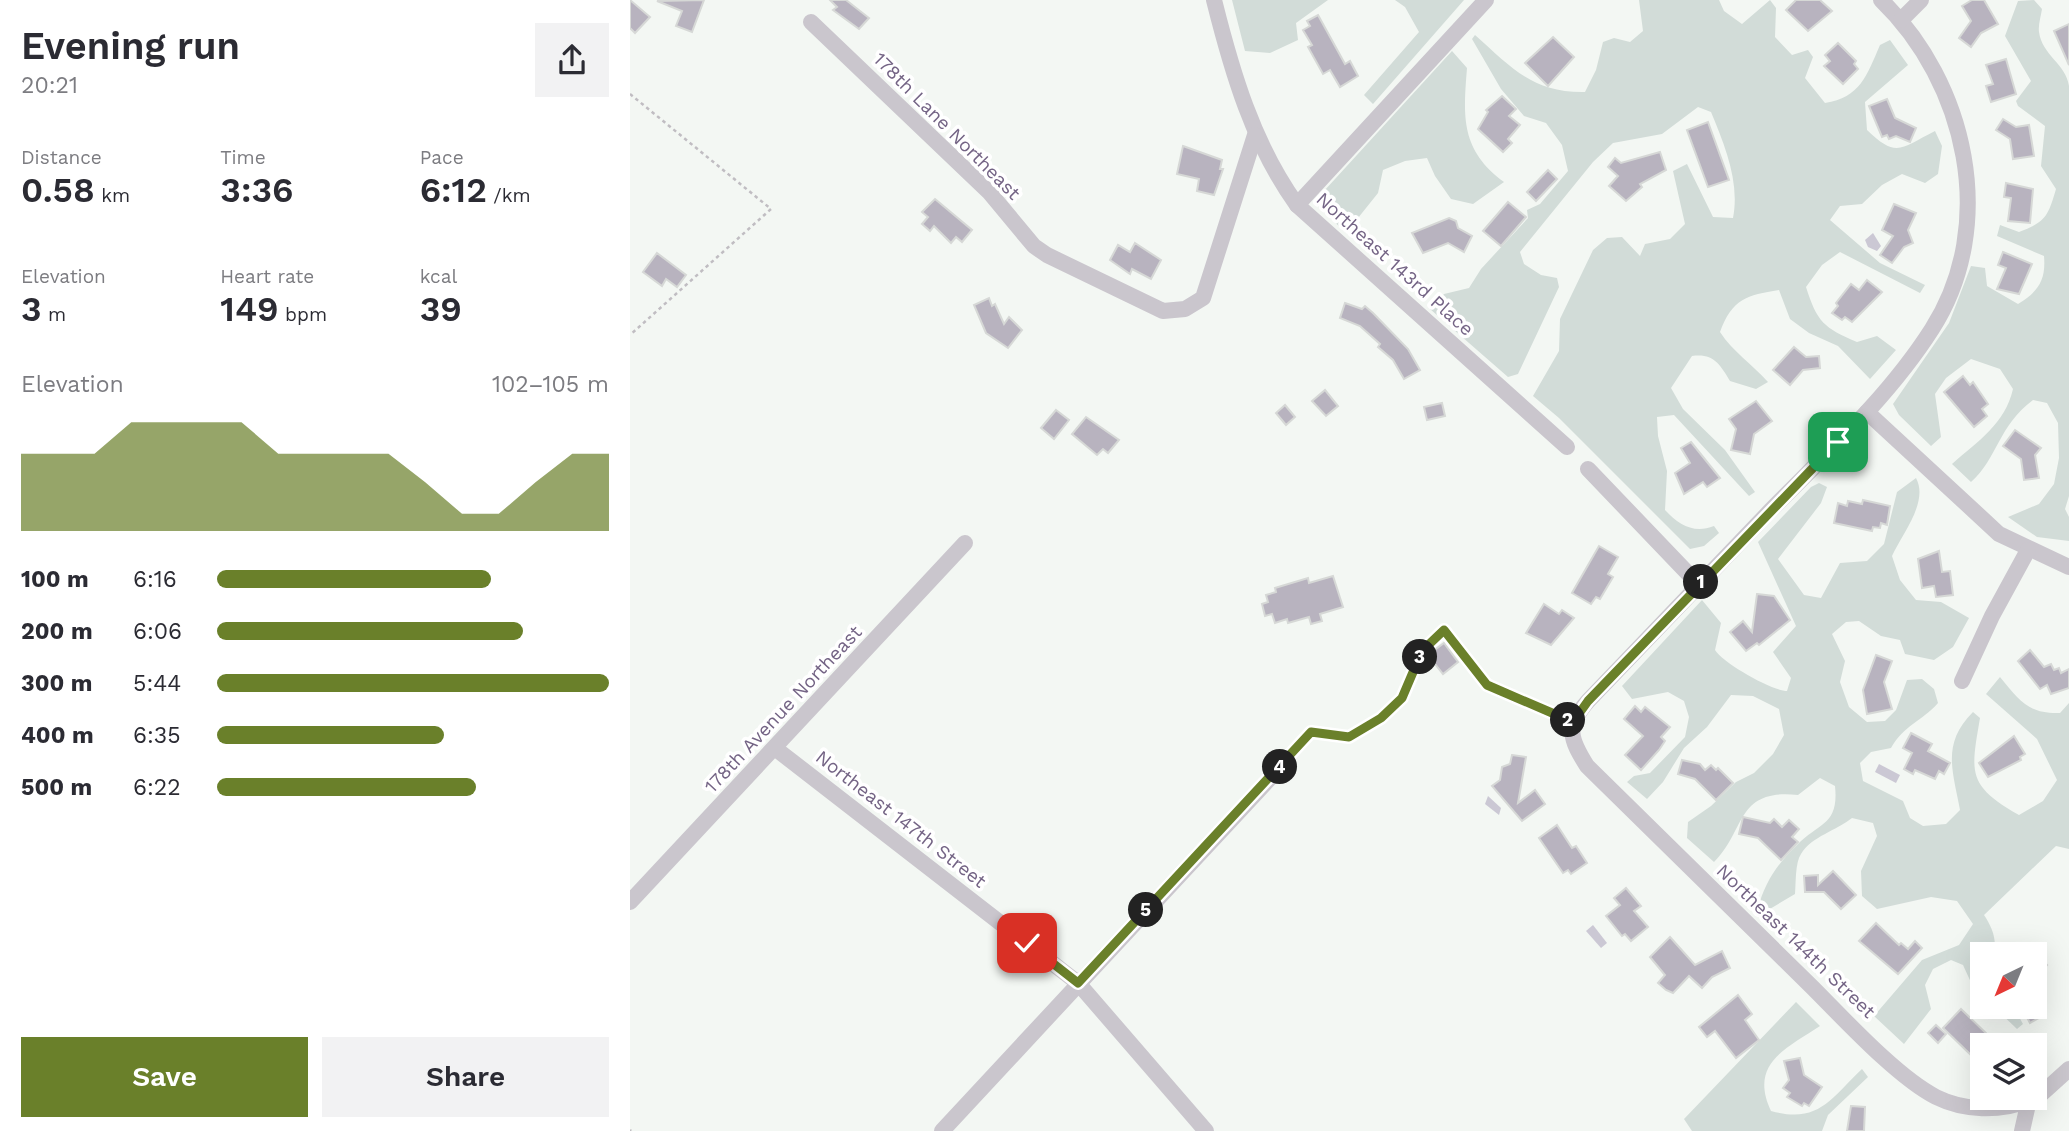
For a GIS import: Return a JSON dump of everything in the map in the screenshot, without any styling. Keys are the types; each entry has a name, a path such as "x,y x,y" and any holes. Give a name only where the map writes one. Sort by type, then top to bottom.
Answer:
{"street":[{"name":"Northeast 143rd Place","path":"1214,0 1255,135 1275,174 1297,205 1567,447"},
{"path":"1297,205 1486,0"},
{"path":"1572,729 1588,701 1867,412 1917,351 1943,306 1958,267 1965,233 1965,160 1948,98 1919,43 1881,0"},
{"path":"1901,20 1921,0"},
{"name":"178th Lane Northeast","path":"811,22 989,192 1034,246 1109,287 1163,312 1185,309 1203,298 1255,135"},
{"path":"1867,412 1999,534 2028,550 2069,567"},
{"path":"1588,470 1699,584"},
{"name":"178th Avenue Northeast","path":"630,902 776,749 965,543"},
{"path":"1962,681 1992,616 2028,550"},
{"name":"Northeast 144th Street","path":"1572,729 1587,766 1849,1023 1919,1087 1938,1098 1970,1106"},
{"name":"Northeast 147th Street","path":"776,749 1078,983 1206,1131"},
{"path":"942,1131 1284,763"},
{"path":"2047,1089 2069,1069"},
{"path":"2022,1131 2027,1110"}],"path":[{"path":"630,94 771,209 630,335"},
{"path":"1284,763 1311,732 1349,737 1381,718 1402,698 1422,651 1444,630 1487,685 1572,729"}],"shaded area":[{"path":"1232,0 1328,0 1296,23 1298,40 1270,53 1245,51"},
{"path":"1395,0 1464,0 1373,104 1364,95 1419,32 1405,7"},
{"path":"1639,0 1719,0 1724,11 1742,24 1770,0 1776,8 1775,37 1792,55 1808,50 1813,57 1805,78 1825,103 1847,96 1854,90 1866,75 1880,45 1890,40 1908,65 1865,102 1867,130 1893,148 1906,146 1935,131 1942,146 1938,174 1925,183 1902,174 1882,185 1862,204 1840,206 1830,220 1880,263 1925,285 1920,293 1840,252 1822,265 1806,287 1818,316 1829,328 1857,342 1877,336 1896,350 1870,379 1838,346 1809,333 1790,319 1779,290 1742,300 1730,312 1720,332 1768,382 1756,389 1730,381 1711,358 1692,356 1671,388 1683,409 1725,450 1755,492 1749,496 1674,415 1657,417 1658,436 1667,471 1665,510 1687,527 1700,529 1714,526 1719,533 1704,546 1690,549 1559,418 1533,396 1559,351 1560,319 1593,250 1607,238 1622,237 1640,256 1645,244 1670,239 1685,224 1673,171 1687,164 1713,217 1733,218 1733,178 1711,112 1698,107 1662,134 1613,143 1593,162 1520,252 1524,264 1541,275 1557,278 1559,287 1518,374 1508,377 1430,309 1444,294 1469,288 1481,269 1528,218 1527,210 1540,204 1568,171 1562,145 1546,123 1524,116 1501,89 1472,39 1475,35 1512,68 1537,83 1567,91 1585,92 1596,70 1603,42 1614,38 1630,42 1643,31"},
{"path":"2034,0 2042,9 2039,29 2041,40 2067,78 2069,86 2069,496 2065,509 2069,517 2069,541 2037,537 2008,517 2039,504 2054,484 2059,458 2058,423 2047,403 2033,400 2021,410 2012,420 1987,463 1971,482 1952,464 1989,431 2004,412 2013,389 2000,369 1971,359 1946,378 1935,394 1941,437 1931,446 1899,415 1893,404 1949,323 1971,266 1985,268 1987,286 2018,304 2040,284 2044,272 2044,256 1997,236 2000,225 2019,232 2035,225 2048,212 2056,189 2041,166 2045,126 2018,106 2016,101 2031,81 2005,36 2018,1"},
{"path":"1452,51 1467,68 1466,118 1472,145 1490,170 1504,182 1473,204 1451,199 1435,176 1427,158 1405,161 1383,170 1378,193 1346,233 1314,202"},
{"path":"1873,233 1881,246 1877,251 1868,247 1865,240"},
{"path":"1916,478 1919,487 1917,507 1892,556 1900,580 1916,600 1941,602 1969,618 1953,647 1934,660 1905,654 1900,640 1881,636 1859,621 1846,622 1832,634 1845,661 1840,682 1849,707 1867,722 1885,721 1896,710 1907,680 1922,679 1934,689 1938,703 1901,734 1891,748 1871,752 1860,763 1863,781 1903,801 1910,818 1923,826 1946,824 1960,810 1953,770 1953,747 1956,735 1973,712 1980,718 1974,765 1976,776 1989,795 2019,815 2043,801 2057,780 2037,739 1986,694 2000,677 2019,699 2032,708 2060,713 2069,703 2069,849 2056,846 1984,915 1995,942 1970,942 1970,980 1963,965 1951,960 1933,969 1925,985 1931,1009 1904,1044 1874,1016 1922,960 1959,945 1973,924 1957,901 1931,897 1877,909 1862,896 1861,871 1877,836 1873,823 1852,818 1806,848 1798,862 1795,894 1763,913 1758,909 1768,882 1778,866 1805,837 1831,816 1835,786 1820,778 1798,795 1763,798 1744,814 1724,850 1714,862 1687,838 1688,822 1711,806 1736,782 1754,773 1773,754 1784,735 1779,709 1753,696 1731,695 1707,727 1684,748 1663,782 1647,799 1627,782 1634,776 1650,773 1685,737 1689,717 1684,701 1668,692 1632,699 1622,686 1702,600 1721,623 1715,650 1737,669 1787,691 1791,678 1773,652 1796,626 1758,542 1811,487 1819,483 1827,487 1821,503 1778,559 1804,595 1821,598 1840,563 1867,561 1884,544 1897,492"},
{"path":"1879,764 1900,775 1896,783 1875,772"},
{"path":"1488,796 1501,808 1499,815 1485,804"},
{"path":"1593,925 1607,943 1601,948 1586,931"},
{"path":"1796,1002 1820,1026 1783,1051 1768,1070 1764,1081 1765,1095 1771,1111 1801,1114 1812,1111 1832,1099 1862,1069 1868,1077 1828,1115 1822,1131 1692,1131 1684,1119"},
{"path":"2007,1019 2020,1019 2023,1024 2017,1029"}],"building":[{"path":"630,0 650,17 635,33 630,28"},
{"path":"704,0 692,32 676,26 682,11 657,1"},
{"path":"830,0 846,0 869,18 859,29 833,10 837,7"},
{"path":"1796,0 1820,0 1832,11 1808,31 1786,10"},
{"path":"1972,0 1984,0 1998,24 1981,33 1971,47 1959,38 1971,21 1962,6"},
{"path":"1318,15 1345,64 1350,61 1358,76 1340,87 1330,70 1323,74 1308,47 1312,45 1303,30 1310,26 1307,21"},
{"path":"2069,24 2069,65 2054,31"},
{"path":"1553,37 1574,57 1548,86 1525,63"},
{"path":"1838,43 1856,61 1854,64 1858,69 1843,84 1824,66 1830,61 1825,55"},
{"path":"2006,59 2016,94 1991,102 1986,86 1993,84 1986,65"},
{"path":"1502,96 1516,109 1509,116 1520,125 1508,139 1512,143 1503,152 1478,129 1488,112 1486,110"},
{"path":"1887,99 1895,118 1916,128 1910,142 1896,136 1889,139 1887,135 1882,137 1869,106"},
{"path":"2003,119 2016,127 2029,125 2034,156 2013,159 2010,139 1996,130"},
{"path":"1708,122 1729,180 1708,187 1687,130"},
{"path":"1183,146 1222,160 1220,169 1223,169 1214,195 1197,191 1199,179 1177,174"},
{"path":"1660,152 1666,170 1640,184 1642,187 1626,201 1609,186 1618,176 1608,167 1615,158 1621,163"},
{"path":"1548,170 1557,179 1536,201 1527,192"},
{"path":"2006,183 2033,189 2030,223 2008,221 2011,198 2004,197"},
{"path":"935,199 972,230 962,242 956,237 951,243 934,226 930,231 922,224 928,217 922,212"},
{"path":"1508,202 1526,217 1501,246 1483,231"},
{"path":"1894,204 1916,213 1908,230 1913,243 1904,247 1892,263 1880,255 1893,236 1882,230"},
{"path":"1449,218 1456,221 1458,228 1472,236 1464,252 1448,243 1423,253 1412,233"},
{"path":"1135,243 1161,260 1151,279 1132,269 1130,274 1110,260 1118,245 1130,252"},
{"path":"2003,252 2032,264 2019,294 1997,289 2006,268 1998,265"},
{"path":"657,253 686,275 677,287 666,279 662,286 643,272"},
{"path":"1867,280 1882,292 1852,322 1845,317 1842,320 1832,313 1838,306 1836,303 1851,284 1859,290"},
{"path":"989,298 992,306 995,304 1004,324 1009,317 1022,330 1008,348 986,333 974,305"},
{"path":"1345,303 1362,309 1365,306 1373,313 1408,349 1420,370 1404,379 1393,360 1378,347 1380,344 1360,326 1340,318"},
{"path":"1794,347 1806,357 1819,356 1820,368 1803,370 1790,385 1773,370"},
{"path":"1963,376 1970,385 1973,382 1988,404 1982,409 1987,416 1974,427 1944,392"},
{"path":"1325,390 1338,406 1326,416 1312,401"},
{"path":"1756,401 1772,421 1754,434 1750,454 1731,450 1736,429 1729,419"},
{"path":"1442,403 1445,416 1427,420 1424,407"},
{"path":"1285,405 1295,417 1286,425 1276,413"},
{"path":"1056,410 1069,420 1054,439 1041,428"},
{"path":"1086,417 1119,440 1108,453 1103,449 1097,455 1072,434"},
{"path":"2015,430 2041,448 2035,455 2039,478 2024,480 2021,459 2003,446"},
{"path":"1691,442 1720,478 1707,487 1703,482 1684,494 1675,473 1690,463 1681,448"},
{"path":"1863,500 1890,506 1887,525 1881,523 1880,528 1873,527 1872,531 1834,523 1838,503 1847,506 1848,501 1862,504"},
{"path":"1599,546 1618,557 1608,574 1613,577 1600,599 1596,597 1591,604 1572,593"},
{"path":"1939,551 1942,572 1950,571 1953,595 1936,597 1934,586 1922,588 1918,559"},
{"path":"1333,576 1343,607 1320,614 1322,621 1311,624 1309,617 1288,623 1287,619 1275,623 1272,614 1265,616 1262,604 1268,602 1266,595 1276,592 1275,588 1308,578 1309,583"},
{"path":"1757,594 1774,596 1790,620 1759,645 1757,643 1746,651 1730,632 1743,621 1752,632"},
{"path":"1544,604 1559,614 1562,610 1574,618 1551,645 1526,633"},
{"path":"1444,643 1458,662 1443,674 1428,655"},
{"path":"2030,650 2044,667 2051,664 2054,670 2059,668 2061,673 2069,669 2069,688 2051,694 2047,685 2040,689 2018,661"},
{"path":"1876,655 1892,661 1884,682 1892,709 1867,714 1863,690"},
{"path":"1635,706 1641,712 1645,707 1670,727 1661,737 1665,741 1659,750 1641,770 1625,755 1643,736 1624,719"},
{"path":"1911,733 1932,744 1928,751 1950,763 1944,774 1939,771 1935,779 1915,770 1913,774 1904,769 1912,753 1903,748"},
{"path":"2014,736 2025,754 2020,757 2021,760 1988,777 1979,763"},
{"path":"1512,755 1526,757 1518,803 1535,790 1545,804 1522,821 1492,786 1500,780 1502,767 1510,764"},
{"path":"1682,760 1700,764 1705,770 1711,765 1716,770 1718,768 1733,783 1716,800 1695,779 1678,774"},
{"path":"1743,817 1770,823 1774,819 1782,827 1789,820 1799,829 1792,837 1798,842 1781,860 1758,838 1739,834"},
{"path":"1557,825 1572,848 1576,846 1587,863 1571,874 1568,870 1563,873 1539,838"},
{"path":"1833,871 1856,895 1841,909 1824,892 1805,892 1804,876 1818,875 1818,885"},
{"path":"1626,888 1641,906 1634,911 1648,927 1631,941 1625,934 1622,936 1606,916 1620,905 1614,898"},
{"path":"1876,923 1899,945 1901,943 1908,949 1915,941 1922,948 1898,974 1859,941"},
{"path":"1670,937 1695,965 1722,951 1730,968 1712,977 1702,988 1689,976 1673,993 1666,990 1658,983 1665,975 1650,957"},
{"path":"1738,995 1752,1014 1745,1020 1759,1040 1736,1058 1715,1031 1707,1037 1699,1027"},
{"path":"1961,1009 1986,1033 1970,1033 1970,1054 1943,1028"},
{"path":"1936,1025 1946,1034 1938,1043 1928,1033"},
{"path":"1800,1058 1804,1075 1822,1087 1809,1106 1804,1103 1802,1106 1787,1097 1790,1093 1783,1088 1789,1080 1784,1061"},
{"path":"1851,1106 1865,1107 1864,1131 1847,1131"}],"route":[{"path":"1027,943 1078,983 1311,732 1349,737 1381,718 1402,698 1422,651 1444,630 1487,685 1573,722 1588,701 1838,442"}]}
